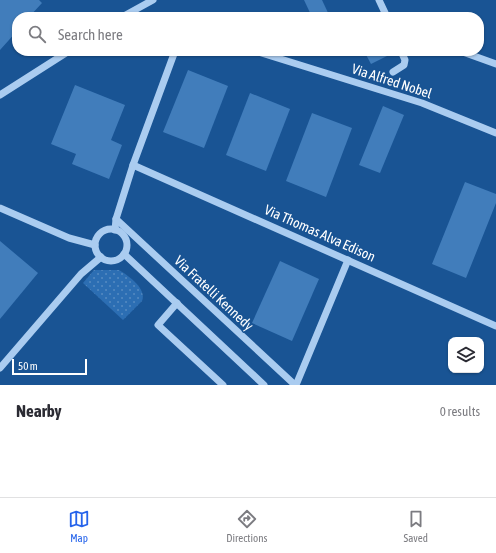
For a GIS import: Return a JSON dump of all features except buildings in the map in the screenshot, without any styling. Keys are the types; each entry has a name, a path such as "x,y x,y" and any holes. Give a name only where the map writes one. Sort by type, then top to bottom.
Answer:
{"street":[{"path":"131,12 153,0"},
{"path":"379,0 385,12"},
{"path":"0,95 61,56"},
{"path":"114,230 133,164 174,56"},
{"name":"Via Alfred Nobel","path":"271,56 422,103 496,133"},
{"path":"393,72 404,65 405,60 403,56"},
{"path":"474,56 496,64"},
{"name":"Via Thomas Alva Edison","path":"133,164 496,326"},
{"path":"0,208 69,238 95,245"},
{"name":"Via Fratelli Kennedy","path":"116,219 296,385"},
{"path":"114,230 122,234 125,238 126,243 124,254 113,260 104,259 96,249 96,240 102,232 114,230"},
{"path":"124,254 264,385"},
{"path":"0,368 81,274 101,257"},
{"path":"296,385 348,260"},
{"path":"177,303 158,325 223,385"}],"shaded area":[{"path":"94,270 119,270 132,279 140,288 143,296 142,301 123,320 83,283"}]}
